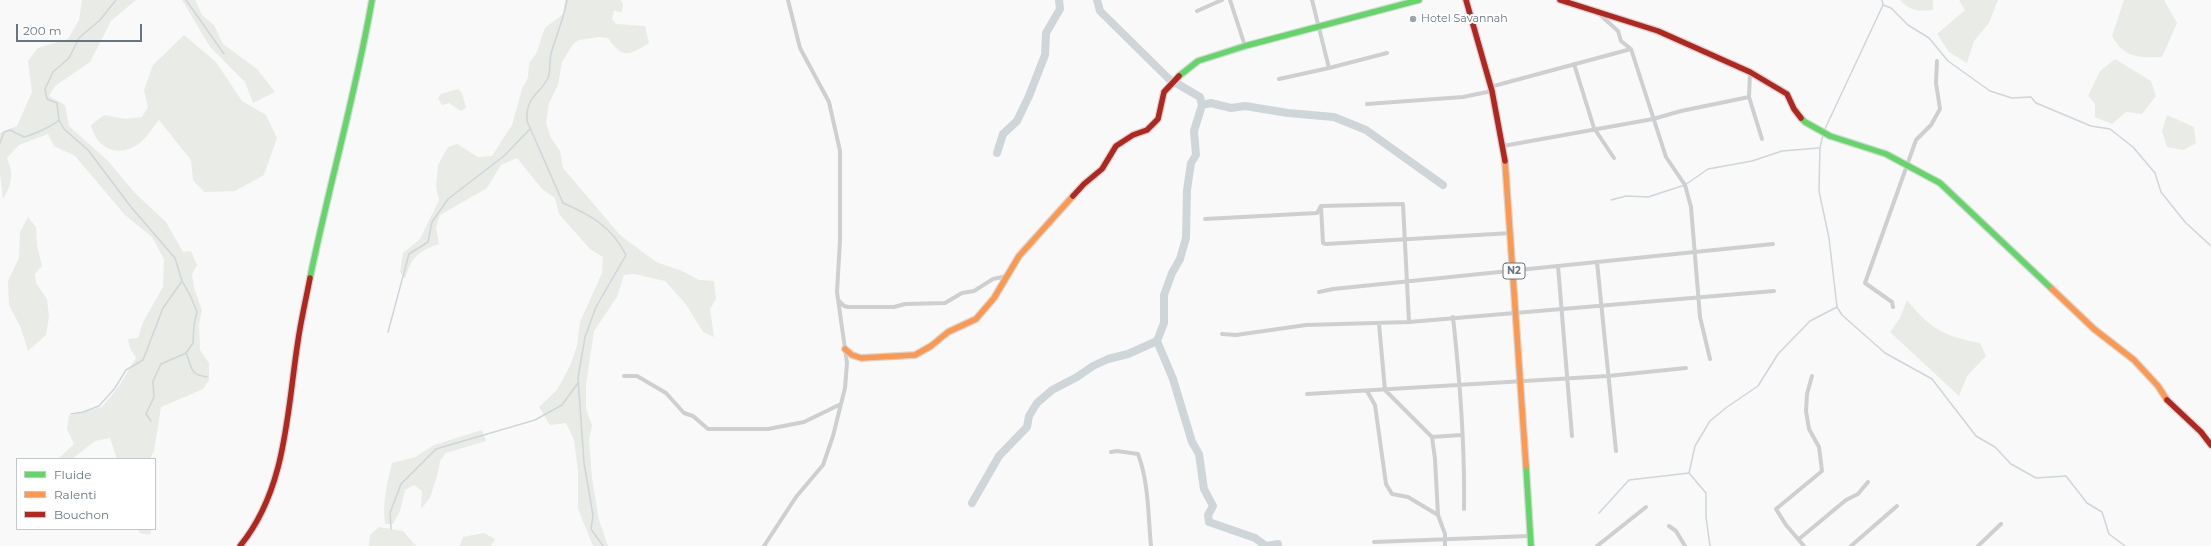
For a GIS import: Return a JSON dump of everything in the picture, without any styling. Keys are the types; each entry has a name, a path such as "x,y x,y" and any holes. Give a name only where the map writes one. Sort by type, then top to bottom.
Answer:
{"main road":[{"path":"240,546 257,522 275,476 283,447 290,411 298,341 323,216 363,52 372,0"},
{"path":"845,349 852,355 862,358 915,355 931,346 948,332 976,318 994,298 1019,256 1040,236 1084,184 1102,169 1116,146 1133,135 1147,130 1158,119 1164,92 1198,61 1245,46 1319,27 1397,3 1419,0"},
{"name":"N2","path":"1466,0 1491,89 1502,146 1514,272 1529,536 1531,546"},
{"path":"1560,0 1594,9 1658,31 1750,72 1787,94 1794,109 1805,122 1830,136 1860,144 1907,165 1940,183 2094,329 2134,360 2158,386 2164,397 2201,432 2211,445"}],"street":[{"path":"764,546 796,497 823,464 833,436 841,404 847,363 837,292 840,240 840,151 829,102 800,48 788,0"},
{"path":"1197,11 1222,0"},
{"path":"1230,0 1245,46"},
{"path":"1312,0 1329,68"},
{"path":"1594,9 1618,31 1621,41 1631,49 1666,156 1685,185 1691,207 1700,317 1710,359"},
{"path":"1367,104 1463,97 1574,64 1631,49"},
{"path":"1279,80 1387,53"},
{"path":"1893,307 1892,302 1865,284 1916,140 1931,125 1940,109 1936,82 1938,61"},
{"path":"1574,64 1594,128 1614,158"},
{"path":"1750,72 1749,97 1762,139"},
{"path":"1502,146 1594,128 1653,119 1681,111 1749,97"},
{"path":"1321,206 1403,204 1409,322"},
{"path":"1321,206 1323,243 1405,240 1511,233"},
{"path":"1205,219 1317,213 1321,206"},
{"path":"1319,292 1773,244"},
{"path":"1597,262 1616,451"},
{"path":"1558,266 1572,436"},
{"path":"839,301 844,306 848,307 894,307 905,304 945,303 962,294 974,291 993,279 1007,276"},
{"path":"1222,334 1236,335 1306,325 1409,322 1453,317 1562,310 1774,291"},
{"path":"1453,317 1460,386 1465,466 1464,509"},
{"path":"1379,324 1385,390 1432,437 1435,459 1438,515 1446,540 1445,546"},
{"path":"1307,394 1460,386 1568,377 1608,376 1686,368"},
{"path":"624,376 638,376 666,393 684,413 692,416 708,429 768,429 804,422 841,404"},
{"path":"1804,546 1786,525 1776,509 1822,471 1819,447 1809,429 1806,410 1807,394 1812,376"},
{"path":"1367,391 1375,405 1386,484 1392,494 1408,497 1438,515"},
{"path":"1432,437 1462,435"},
{"path":"1111,452 1117,451 1138,454 1142,465 1148,502 1151,546"},
{"path":"1799,539 1846,500 1858,494 1868,482"},
{"path":"1851,546 1897,506"},
{"path":"1597,546 1646,507"},
{"path":"1978,546 2001,524"},
{"path":"1669,526 1676,531 1685,546"},
{"path":"1374,542 1529,536"}],"shaded area":[{"path":"82,0 136,0 111,21 90,62 55,86 49,96 65,105 69,126 108,161 136,194 166,222 183,252 191,251 197,265 192,274 194,288 202,310 199,324 200,350 209,363 209,380 203,389 161,407 154,451 150,458 117,458 110,438 95,441 73,458 59,458 74,444 67,429 69,416 102,407 119,386 136,358 130,348 128,339 138,338 143,322 163,287 164,259 152,237 125,215 75,156 54,146 48,134 19,145 7,158 11,169 11,179 3,199 0,174 0,133 17,126 32,92 28,61 38,48 68,39 79,20"},
{"path":"182,0 195,0 202,15 214,25 223,44 257,69 275,92 253,103 245,82 210,47"},
{"path":"565,0 620,0 623,3 622,12 614,11 612,19 616,24 645,26 649,43 631,53 622,52 613,45 608,38 599,37 579,40 573,44 562,62 558,85 549,103 546,123 551,138 560,151 563,168 620,235 656,262 682,271 699,280 714,281 716,299 710,309 714,337 703,332 685,303 665,281 634,274 624,275 617,297 594,331 586,385 586,409 592,425 589,441 592,478 599,520 608,546 593,546 578,509 578,471 574,440 566,423 550,425 539,407 557,390 570,366 577,346 580,322 602,273 603,257 590,249 559,214 555,198 542,189 517,158 501,165 487,188 440,215 436,228 439,244 426,249 416,256 407,272 405,279 400,272 403,253 420,239 439,200 436,187 438,165 448,147 457,144 478,157 492,156 512,125 522,89 528,78 529,63 536,54 545,28 563,14"},
{"path":"1900,0 1933,0 1933,10 1923,11 1911,9"},
{"path":"1959,0 1998,0 1989,23 1974,41 1967,63 1949,52 1937,34 1965,10"},
{"path":"2124,0 2164,0 2177,23 2162,57 2139,57 2127,53 2112,36"},
{"path":"184,35 216,62 242,101 266,115 277,138 264,175 235,191 204,192 193,180 191,160 159,120 141,142 133,147 118,151 104,146 98,141 91,125 104,115 125,119 142,117 148,107 144,90 153,65"},
{"path":"2115,59 2151,81 2156,96 2142,114 2126,112 2112,124 2095,117 2095,104 2088,96 2100,71"},
{"path":"458,89 462,93 466,108 461,111 449,103 442,105 438,98 441,94"},
{"path":"2167,115 2194,127 2196,143 2183,150 2167,147 2162,131"},
{"path":"28,217 36,227 37,246 42,266 35,274 36,283 47,299 49,317 46,335 28,351 21,328 9,305 8,281 19,258 20,232"},
{"path":"1907,300 1923,318 1939,330 1947,334 1980,343 1986,356 1967,376 1959,396 1890,332 1900,318"},
{"path":"482,430 486,441 446,453 440,461 430,498 421,509 422,491 414,485 405,490 400,511 393,524 385,524 385,501 392,463 415,457 434,445"},
{"path":"379,527 403,531 416,546 369,546 370,535"},
{"path":"138,530 152,530 150,535 140,533"},
{"path":"484,533 495,539 491,546 460,546 463,537"}],"waterway":[{"path":"116,0 100,20 79,38 69,58 53,72 45,89 47,99 57,103 59,120 64,129 88,150 131,207 175,258 182,281 197,312 194,324 193,343 186,353 161,364 153,381 154,397 146,414 151,421"},
{"path":"186,0 224,54"},
{"path":"567,0 551,54 548,78 528,106 527,121 563,203 583,212 600,223 614,237 626,255 596,307 585,337 578,378 584,463 593,515 591,529 603,546"},
{"path":"997,153 1003,134 1017,121 1029,96 1045,55 1046,33 1060,9 1059,0"},
{"path":"1097,0 1100,11 1169,79 1200,97 1202,105 1194,131 1196,155 1191,163 1187,190 1186,238 1180,259 1172,273 1164,295 1164,323 1157,341 1173,379 1192,442 1199,454 1204,489 1213,506 1208,515 1209,522 1255,538 1266,546 1278,544"},
{"path":"1824,131 1883,5 1882,0"},
{"path":"1883,5 1891,8 1908,25 1929,38 1948,61 1990,91 2012,98 2031,97 2036,103 2091,126 2110,129 2133,147 2155,173 2161,192 2185,222 2211,246"},
{"path":"1202,105 1211,103 1231,108 1245,106 1288,113 1334,117 1366,130 1443,185"},
{"path":"0,143 4,132 10,130 24,137 42,130 59,120"},
{"path":"388,332 409,254 428,242 432,222 448,199 504,156 530,129"},
{"path":"1823,135 1820,148 1819,191 1829,238 1837,307 1842,315 1885,353 1932,379 1976,436 1995,447 2011,464 2036,478 2066,476 2087,503 2102,512 2109,534 2125,546"},
{"path":"1611,200 1626,196 1648,197 1685,185 1708,169 1752,161 1782,151 1819,148"},
{"path":"71,414 83,412 99,406 115,388 126,370 143,360 163,308 182,281"},
{"path":"1710,546 1706,517 1706,493 1689,473 1695,446 1710,421 1727,407 1758,386 1778,354 1810,321 1837,307"},
{"path":"972,503 999,456 1027,427 1029,416 1037,403 1052,390 1077,377 1093,366 1108,359 1128,354 1157,341"},
{"path":"186,353 192,370 201,376 207,377"},
{"path":"391,529 390,513 401,484 436,449 535,420 562,405 578,383"},
{"path":"1599,513 1629,480 1689,473"}],"traffic: fast":[{"path":"310,278 366,35 372,0"},
{"path":"1179,76 1198,61 1245,46 1419,0"},
{"path":"1801,118 1805,122 1830,136 1886,154 1940,183 2052,289"},
{"path":"1526,466 1531,546"}],"traffic: slow":[{"path":"1505,161 1526,466"},
{"path":"845,349 852,355 861,358 915,355 931,346 948,332 976,319 994,298 1019,256 1073,196"},
{"path":"2052,289 2094,329 2134,360 2158,386 2167,400"}],"traffic: jam":[{"path":"1466,0 1492,91 1505,161"},
{"path":"1560,0 1658,31 1750,72 1787,94 1794,109 1801,118"},
{"path":"1073,196 1084,184 1102,169 1116,146 1133,135 1147,130 1158,119 1164,92 1179,76"},
{"path":"240,546 256,524 267,500 276,474 287,421 299,333 310,278"},
{"path":"2167,400 2201,432 2211,445"}],"place":[{"name":"Hotel Savannah","path":"1413,19"}]}
